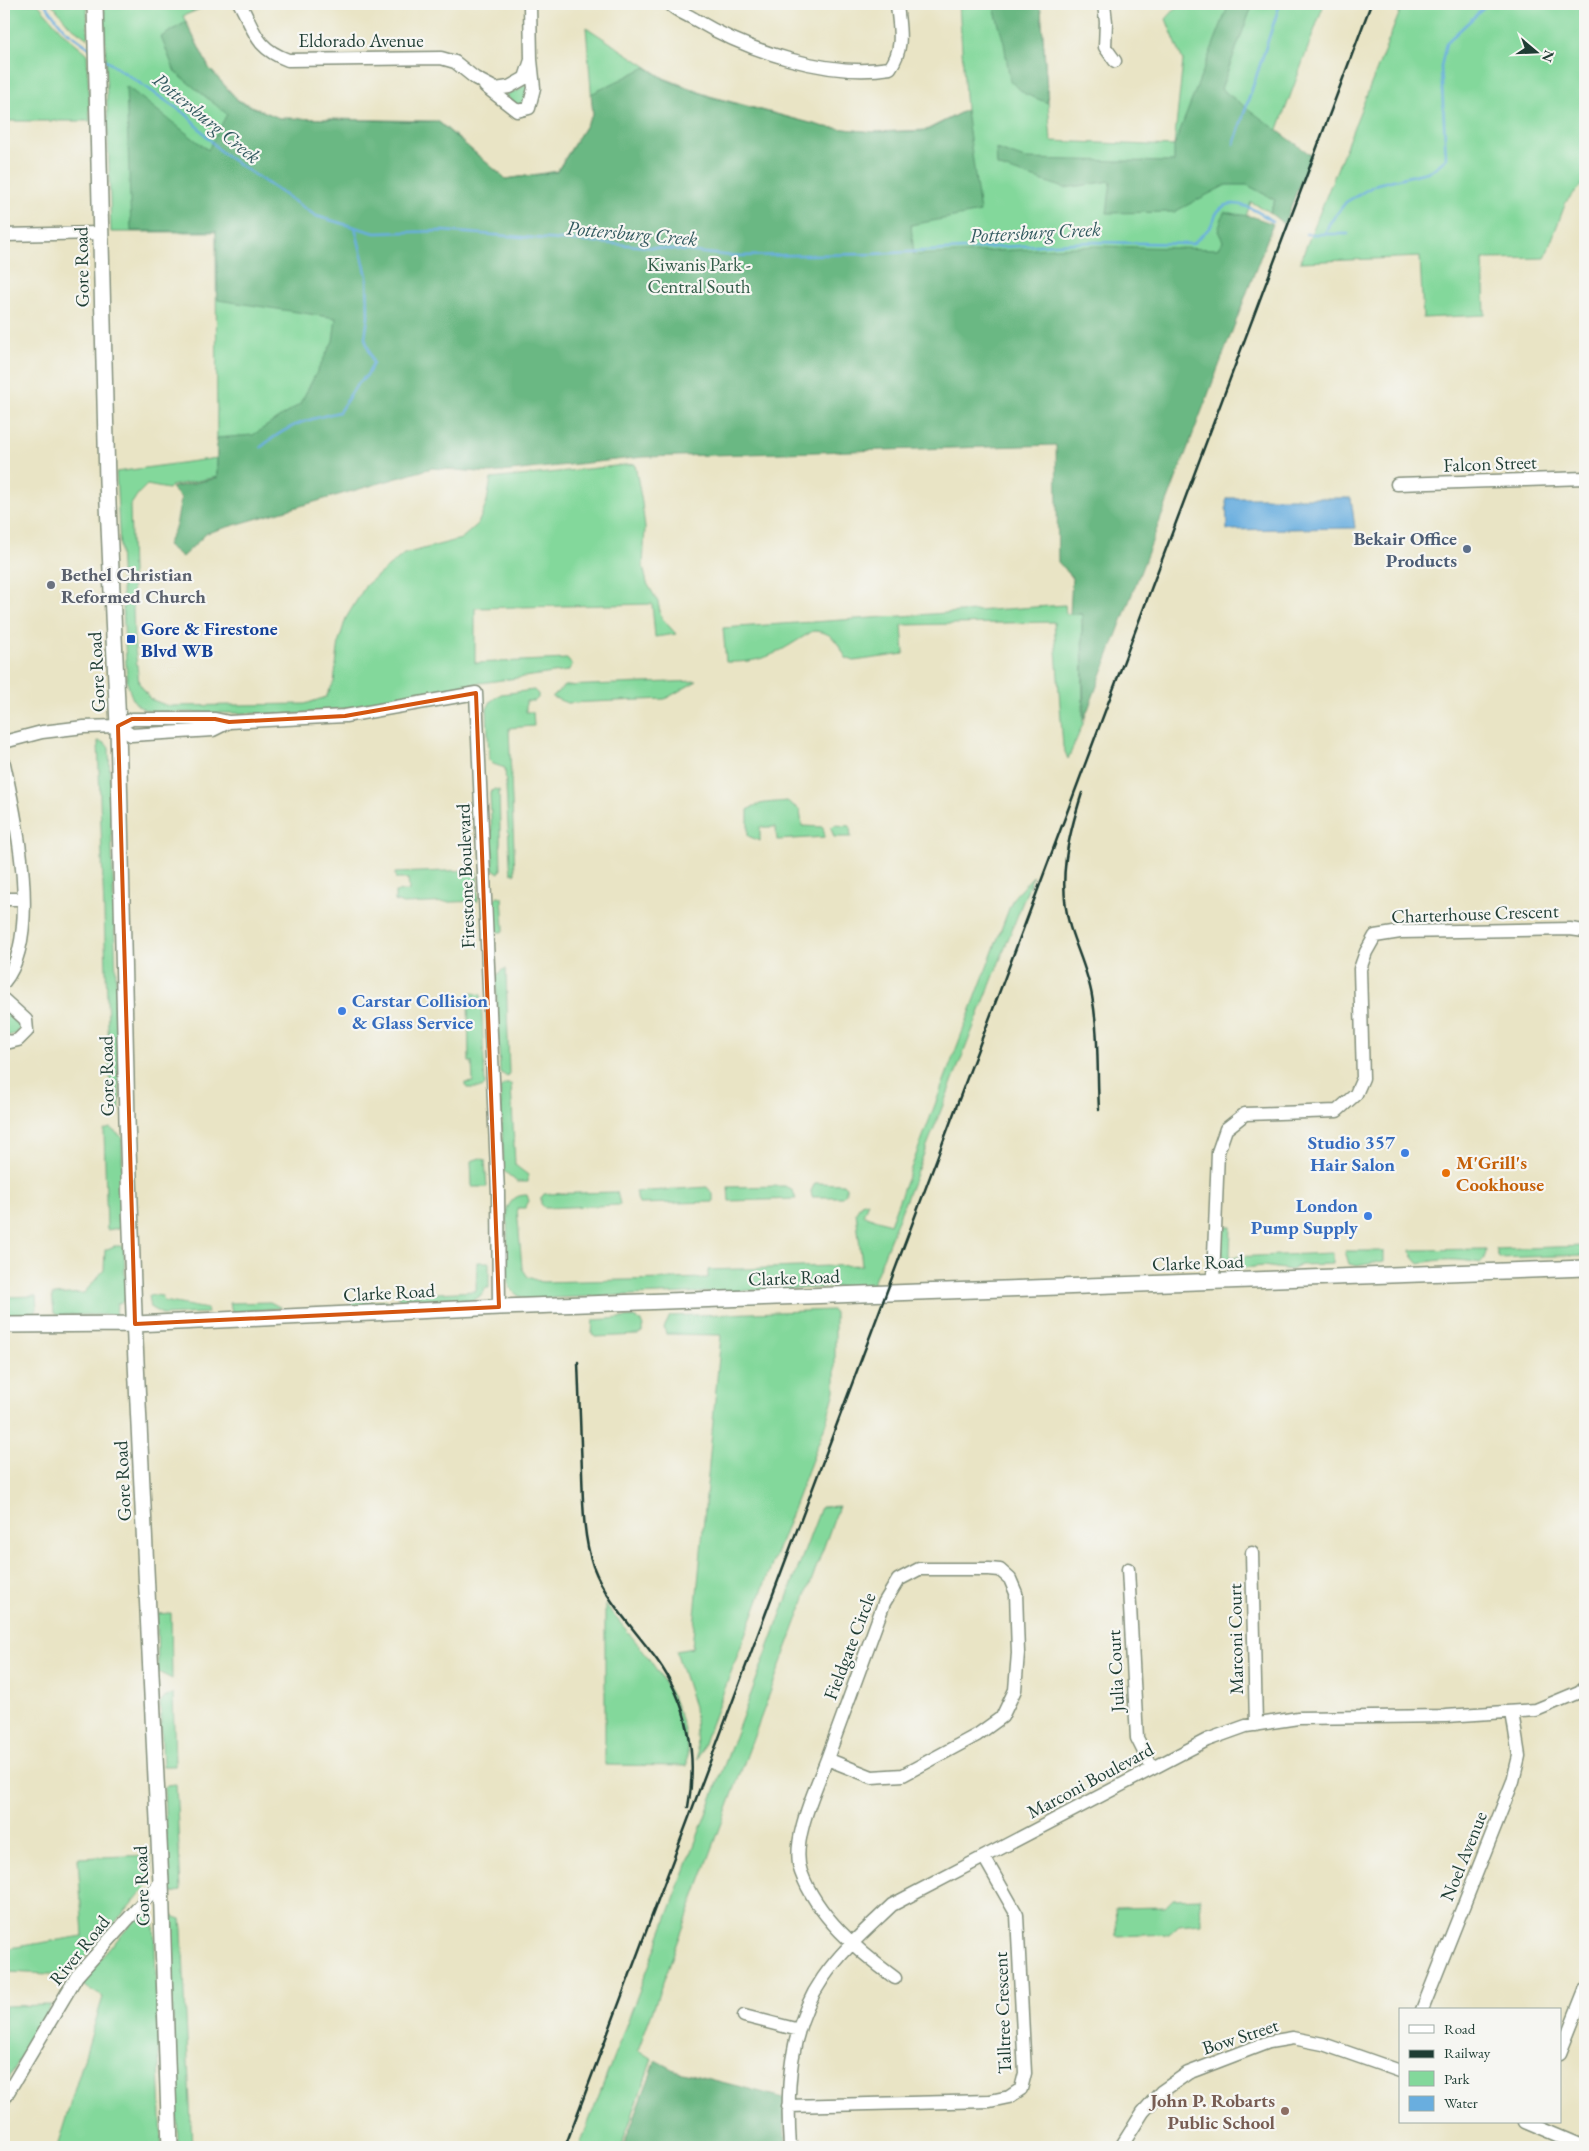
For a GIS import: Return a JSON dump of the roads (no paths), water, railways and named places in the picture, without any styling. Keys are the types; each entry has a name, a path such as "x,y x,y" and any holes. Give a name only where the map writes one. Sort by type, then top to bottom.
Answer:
{"main road":[{"name":"Gore Road","path":"95,4 106,471 118,726 128,1130 135,1324 161,1882 170,2147"},
{"name":"Clarke Road","path":"4,1325 135,1324 499,1307 1585,1268"}],"street":[{"name":"Eldorado Avenue","path":"240,4 257,40 273,54 288,60 441,58 455,62 517,111 529,108 534,88 531,60"},
{"path":"530,4 531,60"},
{"path":"670,4 710,29 769,53 828,67 872,71 890,68 897,57 900,44 897,4"},
{"path":"1104,4 1106,22 1105,47 1115,61"},
{"name":"Eldorado Avenue","path":"475,78 496,89 509,87 525,78 531,60"},
{"path":"4,235 100,232"},
{"name":"Falcon Street","path":"1397,484 1585,478"},
{"name":"Firestone Boulevard","path":"4,742 50,731 96,726 118,726 131,735 213,730 229,722 345,716 476,692 498,1193 499,1307"},
{"path":"4,764 17,819 23,898 23,928 18,952 4,982"},
{"path":"4,899 23,898"},
{"name":"Charterhouse Crescent","path":"1213,1281 1218,1152 1226,1129 1245,1114 1337,1110 1356,1094 1363,1078 1360,969 1366,952 1375,936 1400,932 1570,929 1585,931"},
{"path":"4,1000 26,1020 27,1031 18,1040 10,1042 4,1040"},
{"name":"Marconi Court","path":"1252,1552 1256,1725"},
{"name":"Fieldgate Circle","path":"827,1760 872,1777 903,1775 977,1735 1002,1716 1015,1690 1018,1653 1016,1593 1010,1579 1000,1570 919,1569 898,1580 884,1603 827,1760 810,1801 801,1843 800,1870 817,1904 852,1943 896,1978"},
{"name":"Julia Court","path":"1128,1569 1137,1738 1152,1768"},
{"name":"Marconi Boulevard","path":"790,2147 788,2106 790,2073 799,2030 805,2012 823,1978 852,1943 892,1905 1207,1740 1246,1726 1298,1718 1446,1716 1536,1710 1579,1692 1585,1687"},
{"name":"Noel Avenue","path":"1423,2008 1513,1781 1519,1756 1512,1712"},
{"name":"Talltree Crescent","path":"788,2106 990,2101 1009,2097 1022,2089 1024,2073 1016,1915 984,1857"},
{"name":"River Road","path":"4,2099 77,1976 161,1882"},
{"path":"1562,2048 1585,1990"},
{"path":"744,2016 799,2030"},
{"name":"Bow Street","path":"1121,2147 1143,2112 1161,2092 1188,2073 1269,2042 1293,2038 1323,2044 1399,2070"},
{"path":"1532,2124 1584,2147"}],"water":[{"path":"1226,498 1351,498 1355,528 1227,530"}],"waterway":[{"name":"Pottersburg Creek","path":"45,4 65,30 91,49"},
{"path":"1234,144 1280,4"},
{"name":"Pottersburg Creek","path":"1306,234 1325,234 1329,224 1346,202 1377,184 1431,171 1446,159 1441,67 1446,43 1488,4"},
{"name":"Pottersburg Creek","path":"101,57 187,115 222,153 316,216 375,233 442,231 628,245 733,256 873,254 1092,242 1192,244 1210,227 1216,213 1225,206 1232,204 1246,206 1272,221"},
{"path":"261,447 298,424 339,412 356,386 368,374 373,363 365,338 368,317 367,276 355,227"},
{"path":"1325,234 1348,234"}],"railway":[{"path":"565,2147 1371,4"},
{"path":"1082,793 1072,826 1066,859 1064,893 1070,927 1088,978 1092,996 1097,1038 1099,1110"},
{"path":"578,1362 583,1507 590,1555 599,1579 613,1604 657,1660 676,1694 688,1730 691,1749 691,1788 688,1807"}],"place":[{"name":"Bekair Office Products","path":"1467,549"},
{"name":"Bethel Christian Reformed Church","path":"51,585"},
{"name":"Gore & Firestone Blvd WB","path":"131,639"},
{"name":"Carstar Collision & Glass Service","path":"342,1011"},
{"name":"Studio 357 Hair Salon","path":"1405,1153"},
{"name":"M'Grill's Cookhouse","path":"1446,1173"},
{"name":"London Pump Supply","path":"1368,1216"},
{"name":"John P. Robarts Public School","path":"1285,2111"}],"park label":[{"name":"Kiwanis Park - Central South","path":"699,275"}]}
